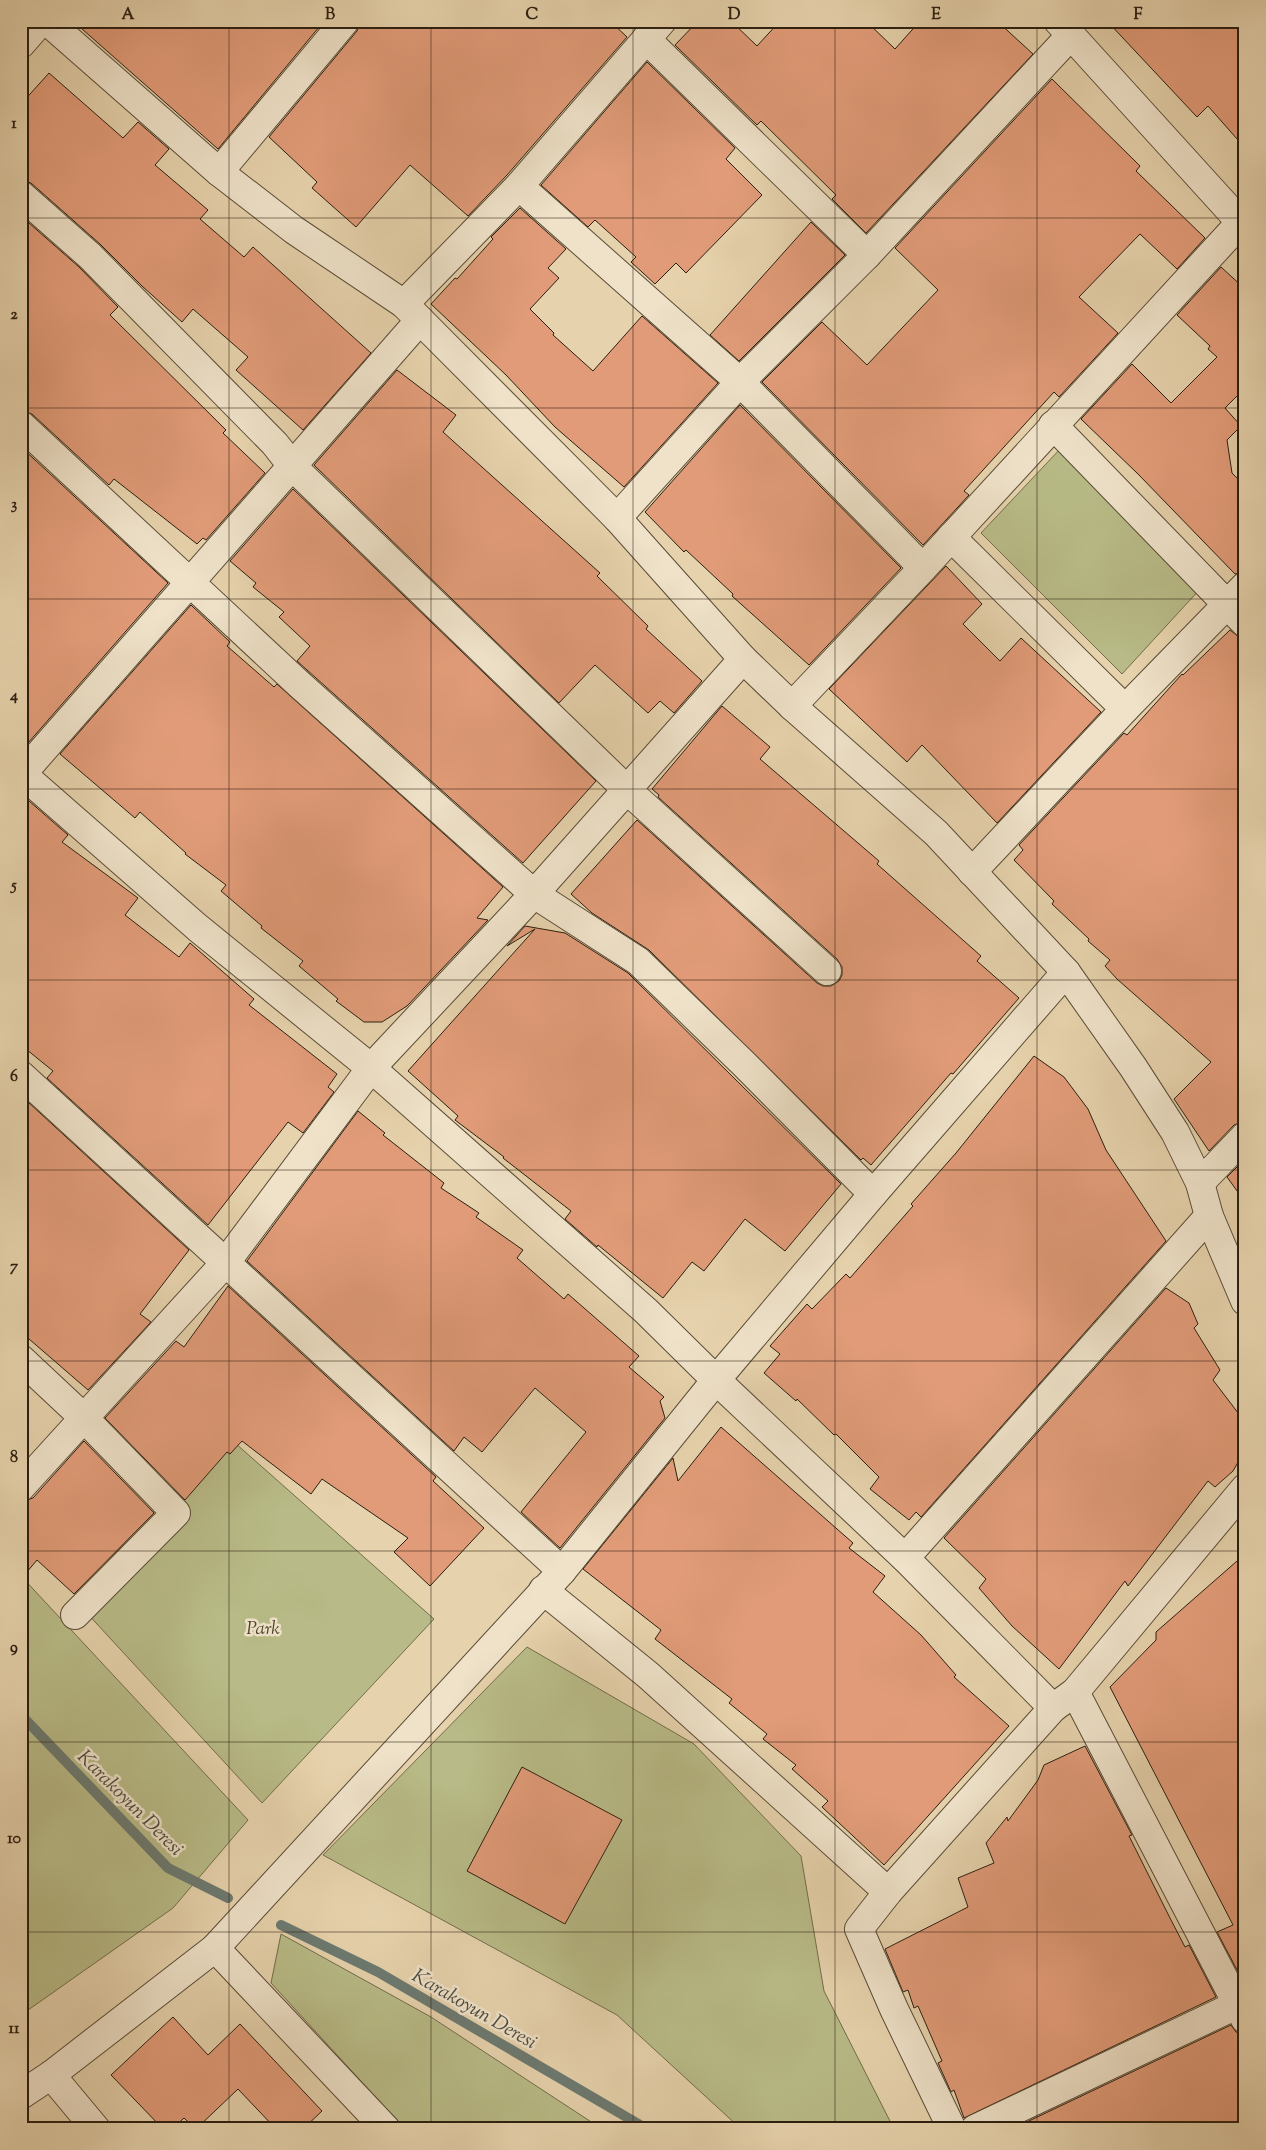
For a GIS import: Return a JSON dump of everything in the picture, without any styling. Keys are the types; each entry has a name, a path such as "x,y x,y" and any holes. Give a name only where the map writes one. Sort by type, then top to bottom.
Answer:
{"street":[{"path":"21,44 41,21"},
{"path":"47,21 220,172 294,230 412,312 617,518 743,659 792,706 936,833 1066,972 1138,1075 1175,1132 1200,1183 1209,1216 1245,1301"},
{"path":"220,172 345,21"},
{"path":"867,255 653,28 412,312 293,467 190,581 22,774 198,928 371,1068 646,1312 905,1558 1053,1708"},
{"path":"617,518 740,382 867,255 1065,28 1243,224 792,706"},
{"path":"519,186 740,382 923,568"},
{"path":"21,195 90,256 275,444 293,467 626,789 826,971"},
{"path":"21,425 299,684 534,894 638,961 873,1194"},
{"path":"972,872 1125,709 1239,605 1053,425"},
{"path":"951,537 1125,709"},
{"path":"21,1486 226,1262 371,1068 534,894 743,659"},
{"path":"21,2096 215,1948 562,1570 716,1380 873,1194 1066,972"},
{"path":"21,1075 562,1570"},
{"path":"1200,1183 1245,1136"},
{"path":"905,1558 1209,1216"},
{"path":"21,1358 84,1418 176,1513 75,1615"},
{"path":"952,2129 894,2009 859,1929 888,1892 1053,1708 1075,1692 1245,1488"},
{"path":"543,1590 648,1675 888,1892"},
{"path":"975,2129 1242,2008 1075,1692"},
{"path":"215,1948 374,2124"},
{"path":"51,2075 96,2129"}],"green space":[{"path":"1061,448 1202,587 1122,674 981,533"},
{"name":"Park","path":"226,1435 434,1619 262,1803 73,1598"},
{"path":"21,1576 248,1820 173,1908 21,2015"},
{"path":"527,1647 694,1744 801,1856 824,1991 894,2129 741,2129 617,2015 323,1855"},
{"path":"281,1934 431,2017 602,2129 405,2129 271,1983"}],"building":[{"path":"73,21 324,21 218,149"},
{"path":"360,21 610,21 627,37 507,175 468,216 410,165 356,227 312,188 317,182 269,137 357,31"},
{"path":"698,21 731,21 757,46 780,21 866,21 895,49 920,21 997,21 1033,54 866,233 832,199 836,195 761,121 757,125 675,45"},
{"path":"1107,21 1245,21 1245,148 1208,106 1197,117"},
{"path":"647,62 735,148 726,159 762,195 686,273 676,263 655,284 631,262 636,257 595,220 588,227 541,185"},
{"path":"49,73 123,138 138,122 169,149 155,165 208,210 200,219 244,257 253,247 371,353 303,430 236,370 248,357 193,309 182,322 100,244 31,183 21,180 21,104"},
{"path":"1052,79 1140,166 1136,171 1205,238 1177,269 1140,234 1079,297 1118,333 1059,397 1054,392 964,491 969,495 923,545 762,382 822,322 867,365 938,290 895,248"},
{"path":"520,208 566,249 548,268 559,278 530,309 554,333 553,335 593,371 642,316 718,383 624,487 555,427 506,375 431,304 455,278 457,279 493,239 491,237"},
{"path":"21,216 79,267 118,307 110,315 226,430 223,433 265,473 206,540 203,538 197,544 114,479 109,485 32,414 21,410"},
{"path":"811,222 845,255 739,361 710,335"},
{"path":"1221,267 1245,289 1245,388 1225,408 1241,426 1227,440 1232,473 1245,486 1245,571 1235,574 1138,474 1081,419 1132,364 1171,403 1217,357 1208,349 1210,346 1177,315"},
{"path":"397,370 456,415 443,432 600,573 597,576 648,626 646,629 702,681 674,713 660,701 648,713 595,665 559,703 314,465"},
{"path":"740,405 901,568 809,665 732,596 733,594 686,550 684,552 645,512"},
{"path":"21,447 168,583 21,751"},
{"path":"293,489 596,781 523,863 297,661 310,646 279,617 284,612 253,587 256,583 230,561"},
{"path":"946,566 982,604 963,624 1000,661 1021,638 1101,712 997,823 922,745 907,762 829,689"},
{"path":"191,605 230,642 227,646 274,687 277,684 503,887 477,918 488,920 407,1006 382,1022 364,1022 336,1001 338,999 299,966 303,961 261,928 262,926 221,891 226,885 185,854 140,812 135,818 60,754"},
{"path":"1230,630 1240,638 1245,638 1245,1121 1234,1125 1209,1151 1174,1099 1211,1062 1117,979 1105,966 1110,960 1088,941 1089,939 1052,904 1054,901 1014,860 1023,850 1019,845 1124,733 1127,735 1182,674"},
{"path":"722,706 770,747 760,759 879,861 877,864 981,956 977,961 1019,998 871,1165 863,1158 861,1160 649,950 592,913 571,894 637,820 817,983 823,986 831,986 839,981 842,975 842,967 837,959 658,797 659,795 652,789"},
{"path":"21,794 68,835 62,842 138,898 125,915 179,957 190,943 254,999 249,1005 337,1074 328,1087 334,1092 303,1133 288,1122 208,1225 47,1078 53,1071 21,1045"},
{"path":"525,926 565,933 628,973 841,1184 785,1251 745,1219 704,1271 692,1262 663,1298 598,1245 597,1247 565,1219 571,1211 455,1120 458,1116 408,1071 535,929 507,946"},
{"path":"1034,1056 1064,1077 1088,1109 1106,1150 1166,1241 921,1517 916,1512 909,1520 870,1489 879,1477 836,1434 834,1435 797,1399 796,1401 764,1373 780,1354 770,1346 807,1304 812,1309 846,1274 850,1278 913,1206 911,1204 956,1153"},
{"path":"28,1102 189,1250 140,1314 151,1322 88,1390 21,1332 21,1111"},
{"path":"358,1111 385,1133 383,1135 444,1183 441,1188 479,1213 476,1217 523,1250 517,1258 564,1299 568,1294 639,1356 629,1367 664,1397 660,1401 665,1418 560,1548 521,1512 586,1432 535,1388 482,1452 464,1437 454,1451 247,1261"},
{"path":"1245,1159 1245,1202 1227,1177"},
{"path":"228,1286 436,1477 433,1481 484,1528 430,1586 394,1552 408,1538 322,1479 311,1494 242,1441 230,1454 227,1452 185,1500 105,1418 176,1341 184,1347"},
{"path":"1166,1288 1189,1303 1198,1324 1194,1328 1220,1370 1213,1380 1245,1422 1245,1450 1233,1471 1215,1487 1208,1481 1128,1586 1125,1581 1059,1669 1012,1626 979,1588 986,1579 944,1538"},
{"path":"721,1427 853,1543 849,1548 885,1576 873,1592 921,1635 956,1675 954,1677 1009,1726 884,1865 822,1807 828,1801 792,1769 796,1765 763,1739 767,1734 729,1703 732,1699 655,1639 661,1630 583,1569 673,1458 678,1481"},
{"path":"84,1441 154,1513 74,1594 37,1560 21,1579 21,1502 33,1498"},
{"path":"1245,1554 1245,1985 1217,1932 1233,1925 1110,1687 1156,1640 1156,1632"},
{"path":"1085,1746 1132,1835 1129,1836 1185,1947 1189,1945 1216,1997 964,2118 954,2090 951,2092 938,2063 942,2061 918,2006 914,2008 908,1990 903,1992 885,1949 968,1907 958,1878 994,1863 986,1843 1007,1817 1008,1821 1038,1780 1044,1765"},
{"path":"522,1767 622,1820 565,1924 467,1871"},
{"path":"173,2017 208,2055 240,2024 322,2111 303,2129 276,2129 238,2089 196,2129 184,2118 172,2129 163,2129 111,2075"},
{"path":"1231,2025 1236,2032 1245,2035 1245,2123 1233,2129 1012,2129"}],"waterway":[{"name":"Karakoyun Deresi","path":"21,1715 168,1868 228,1898"},
{"name":"Karakoyun Deresi","path":"281,1925 378,1972 647,2129"}]}
